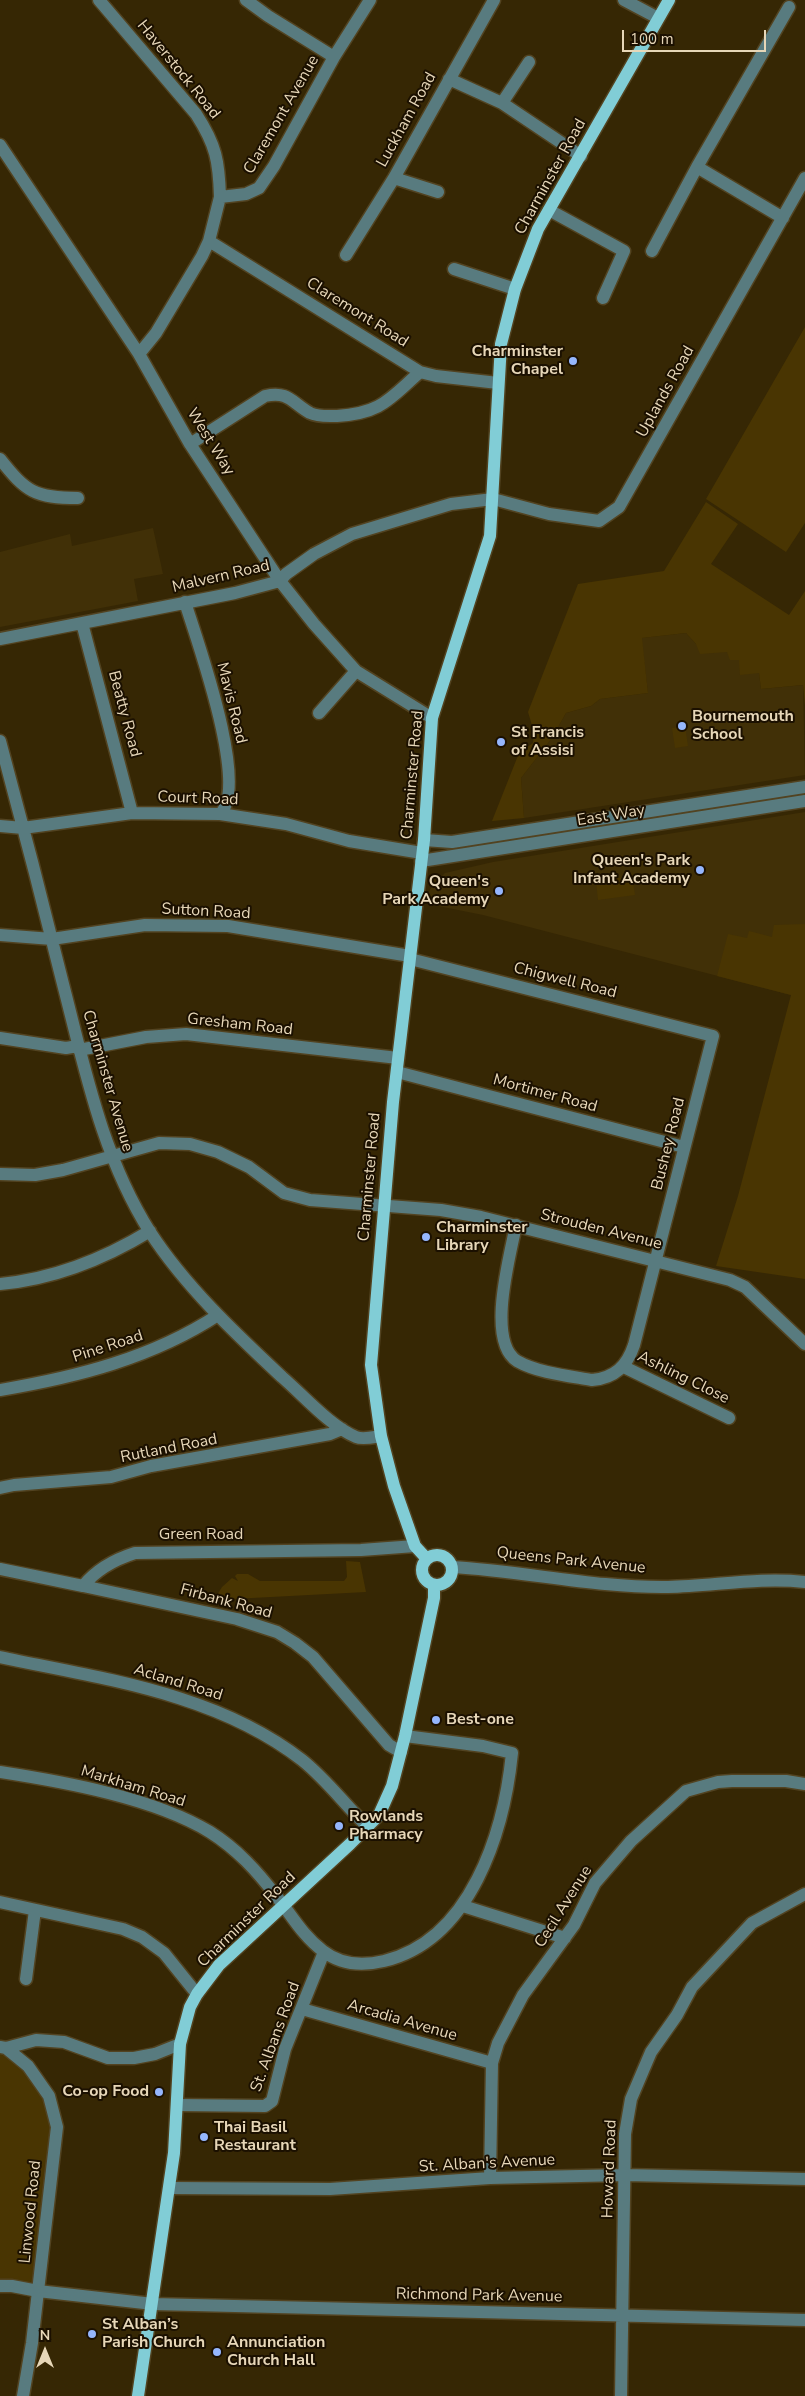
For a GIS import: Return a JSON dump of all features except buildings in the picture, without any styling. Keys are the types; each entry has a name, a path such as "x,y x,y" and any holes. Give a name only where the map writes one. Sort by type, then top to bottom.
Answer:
{"main road":[{"name":"Charminster Road","path":"427,1559 415,1546 394,1486 381,1436 371,1365 398,1058 422,851 432,718 490,536 501,344 515,289 538,229 669,0"},
{"path":"435,1555 442,1555 447,1558 452,1567 452,1575 444,1584 434,1585 422,1573 422,1567 427,1559 435,1555"},
{"name":"Charminster Road","path":"138,2396 170,2188 178,2105 180,2044 184,2025 197,1994 219,1965 379,1815 392,1786 405,1736 434,1598 434,1585"}],"street":[{"name":"Haverstock Road","path":"99,0 196,114 209,134 219,162 220,197"},
{"path":"246,0 334,57"},
{"name":"Claremont Avenue","path":"220,197 246,194 259,188 274,166 334,57 370,0"},
{"name":"Luckham Road","path":"346,255 394,178 494,0"},
{"path":"624,0 658,18"},
{"path":"652,251 697,166 788,7"},
{"path":"502,103 529,62"},
{"path":"449,78 502,103 581,156"},
{"name":"West Way","path":"0,145 139,354 190,444 280,581 314,624 356,671 432,718"},
{"path":"697,166 783,218"},
{"path":"394,178 438,192"},
{"name":"Uplands Road","path":"493,499 549,514 599,521 619,507 805,178"},
{"path":"139,354 156,333 209,241 220,197"},
{"path":"549,210 624,250 603,298"},
{"name":"Claremont Road","path":"209,241 420,372 436,376 498,383"},
{"path":"454,269 515,289"},
{"path":"190,444 266,396 278,393 288,396 312,414 324,416 346,415 375,410 390,400 420,372"},
{"path":"0,459 19,483 36,494 54,498 78,498"},
{"name":"Malvern Road","path":"0,639 280,581 286,574 314,554 359,531 451,504 493,499"},
{"name":"Mavis Road","path":"185,602 210,683 226,747 226,805 220,814"},
{"name":"Beatty Road","path":"82,623 132,813"},
{"path":"318,713 356,671"},
{"name":"Charminster Avenue","path":"0,742 79,1048 112,1158 150,1231 174,1264 218,1315 286,1380 342,1429 358,1439 381,1436"},
{"name":"East Way","path":"422,851 452,842 805,787"},
{"name":"East Way","path":"422,851 805,801"},
{"name":"Court Road","path":"0,826 23,828 132,813 220,814 286,824 349,841 422,851"},
{"name":"Sutton Road","path":"0,935 52,939 144,925 228,926 410,957"},
{"name":"Chigwell Road","path":"410,957 713,1036"},
{"name":"Gresham Road","path":"0,1038 66,1048 79,1048 146,1037 186,1034 398,1058"},
{"name":"Bushey Road","path":"624,1367 634,1344 713,1036"},
{"name":"Mortimer Road","path":"397,1072 684,1147"},
{"name":"Strouden Avenue","path":"0,1174 35,1175 112,1158 159,1143 190,1144 218,1152 249,1167 284,1193 310,1200 441,1210 516,1225 730,1280 745,1287 805,1344"},
{"path":"516,1225 501,1317 504,1342 511,1356 526,1365 592,1380 600,1380 617,1373 624,1367"},
{"path":"0,1284 50,1275 88,1263 124,1247 150,1231"},
{"name":"Pine Road","path":"0,1390 54,1381 143,1355 195,1330 218,1315"},
{"name":"Ashling Close","path":"624,1367 729,1418"},
{"name":"Rutland Road","path":"0,1488 14,1484 111,1477 151,1466 330,1434 342,1429"},
{"name":"Green Road","path":"83,1586 106,1566 135,1553 361,1550 415,1546"},
{"name":"Queens Park Avenue","path":"452,1567 502,1570 560,1580 668,1587 767,1579 805,1582"},
{"path":"0,1568 83,1586"},
{"name":"Firbank Road","path":"83,1586 237,1619 277,1632 313,1657 388,1746 401,1752"},
{"name":"Acland Road","path":"0,1657 128,1684 186,1700 219,1712 269,1738 300,1758 322,1776 368,1827"},
{"name":"Markham Road","path":"0,1772 71,1785 141,1803 183,1818 216,1836 248,1860 292,1920 324,1952 346,1963 366,1966 400,1957 440,1931 463,1906 491,1846 505,1802 512,1753 468,1744 405,1736"},
{"name":"Cecil Avenue","path":"490,2178 492,2063 498,2043 523,1995 574,1925 596,1883 631,1841 686,1791 718,1782 786,1781 805,1784"},
{"name":"Howard Road","path":"621,2396 625,2134 631,2099 651,2052 677,2015 692,1987 752,1923 805,1894"},
{"path":"0,1902 122,1929 142,1937 164,1953 197,1994"},
{"path":"463,1906 565,1938"},
{"path":"26,1979 35,1910"},
{"name":"St. Albans Road","path":"178,2105 269,2104 276,2090 279,2069 285,2049 324,1952"},
{"name":"Arcadia Avenue","path":"302,2009 492,2063"},
{"path":"3,2048 36,2040 64,2042 108,2058 134,2058 155,2054 180,2044"},
{"name":"Linwood Road","path":"3,2048 28,2066 49,2096 57,2127 32,2343 23,2396"},
{"name":"St. Alban's Avenue","path":"170,2188 330,2189 490,2178 625,2175 805,2179"},
{"name":"Richmond Park Avenue","path":"0,2286 153,2304 805,2320"}],"shaded area":[{"path":"805,327 805,523 786,552 706,499"},
{"path":"706,502 738,524 711,564 789,615 805,591 805,706 803,685 761,689 759,673 740,675 739,660 730,660 727,652 700,654 696,644 686,633 642,638 648,693 600,699 591,706 566,713 552,738 521,778 524,818 492,821 519,753 533,743 534,732 528,712 578,584 664,571"},
{"path":"153,528 163,574 134,579 138,601 0,627 0,552 70,534 72,546"},
{"name":"Bournemouth School","path":"686,633 696,644 727,652 759,673 761,689 803,685 805,775 524,818 521,778 552,738 566,713 591,706 600,699 648,693 641,638"},
{"path":"685,726 688,746 675,748 672,728"},
{"path":"805,812 805,937 791,995 483,915 423,903 432,886 445,873 493,862"},
{"path":"632,876 635,895 598,900 596,881"},
{"path":"805,924 805,1279 716,1266 738,1196 791,995 717,976 728,934 747,938 749,931 772,937 774,925"},
{"path":"346,1561 360,1562 366,1592 214,1600 222,1587 232,1578 238,1581 235,1576 237,1574 248,1574 260,1581 344,1581 347,1577"},
{"path":"0,2047 28,2066 57,2127 38,2291 0,2287"}],"place":[{"name":"Charminster Chapel","path":"573,361"},
{"name":"Bournemouth School","path":"682,726"},
{"name":"St Francis of Assisi","path":"501,742"},
{"name":"Queen's Park Infant Academy","path":"700,870"},
{"name":"Queen's Park Academy","path":"499,891"},
{"name":"Charminster Library","path":"426,1237"},
{"name":"Best-one","path":"436,1720"},
{"name":"Rowlands Pharmacy","path":"339,1826"},
{"name":"Co-op Food","path":"159,2092"},
{"name":"Thai Basil Restaurant","path":"204,2137"},
{"name":"St Alban’s Parish Church","path":"92,2334"},
{"name":"Annunciation Church Hall","path":"217,2352"}]}
